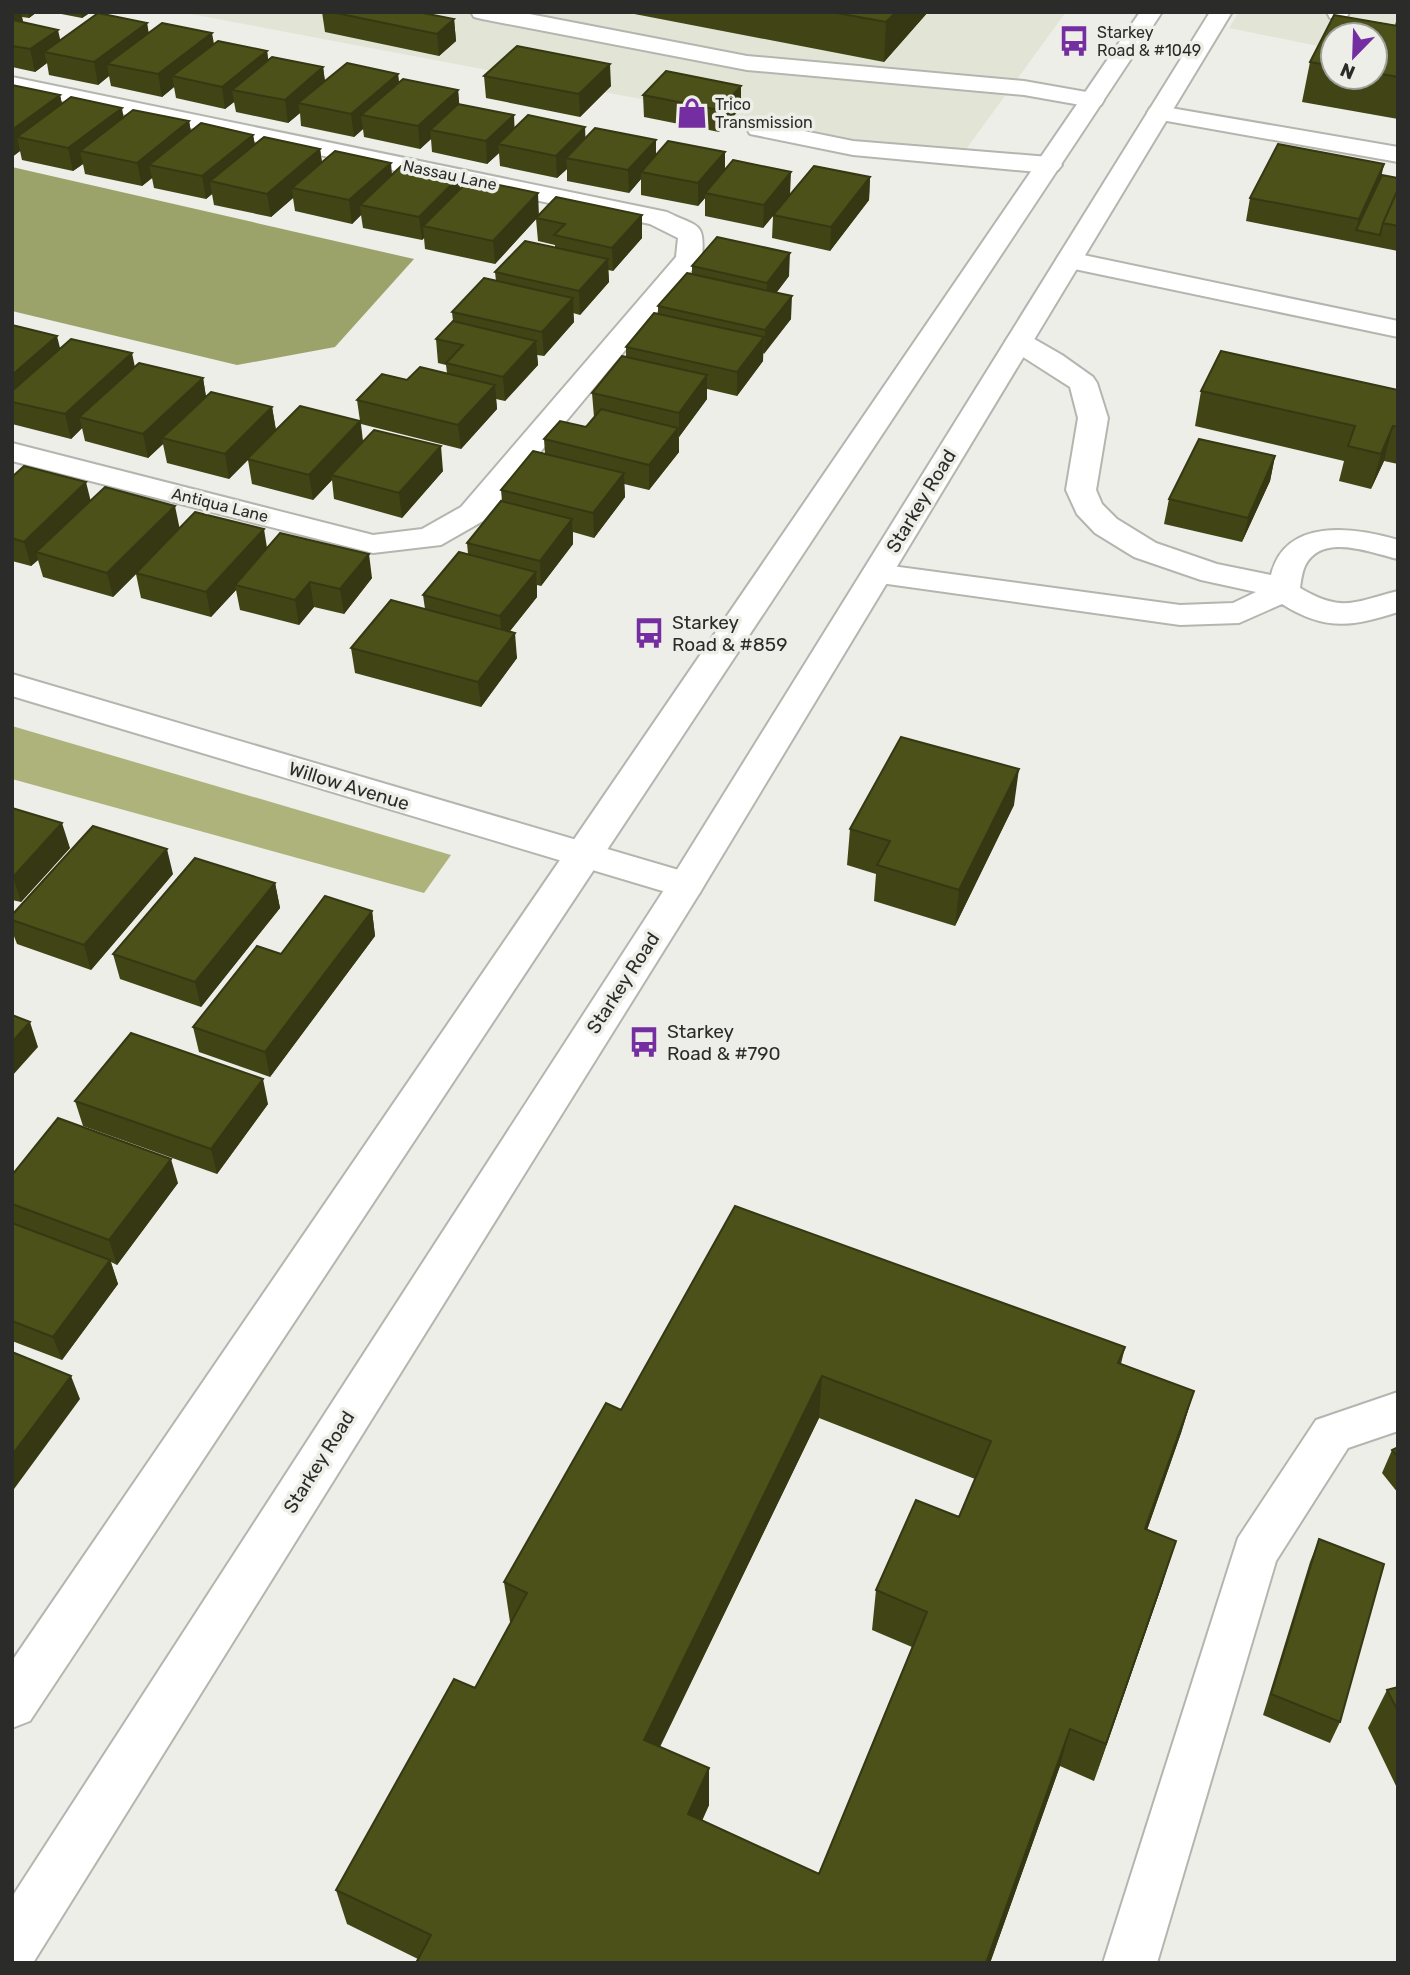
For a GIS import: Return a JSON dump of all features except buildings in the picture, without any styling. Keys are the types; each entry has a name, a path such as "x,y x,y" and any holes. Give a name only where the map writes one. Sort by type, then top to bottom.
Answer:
{"main road":[{"path":"482,12 747,63 1024,88 1092,100"},
{"path":"12,1704 585,857 1151,12"},
{"name":"Starkey Road","path":"12,1947 686,885 1221,12"},
{"name":"Nassau Lane","path":"12,84 658,218 691,234 690,258 472,514 430,538"},
{"path":"1159,113 1398,155"},
{"path":"759,129 853,148 1049,165"},
{"path":"1069,260 1398,329"},
{"path":"1019,342 1083,383 1093,418 1081,490 1088,507 1106,526 1145,550 1212,573 1251,579 1283,591 1314,610 1356,615 1398,601"},
{"name":"Antiqua Lane","path":"12,452 373,544 430,538"},
{"path":"877,574 1180,615 1239,613 1283,591 1291,561 1315,541 1359,537 1398,550"},
{"name":"Willow Avenue","path":"12,685 686,885"},
{"path":"1130,1963 1255,1553 1332,1434 1398,1411"}],"shaded area":[{"path":"180,12 1066,12 959,159"},
{"path":"1239,12 1398,12 1398,61 1389,51 1389,21 1319,21 1319,46 1229,28"},
{"path":"12,167 414,259 335,347 237,365 12,311"},
{"path":"12,726 451,855 424,893 12,779"}],"place":[{"name":"Starkey Road & #1049","path":"1074,41"},
{"name":"Trico Transmission","path":"692,113"},
{"name":"Starkey Road & #859","path":"649,633"},
{"name":"Starkey Road & #790","path":"644,1042"}]}
